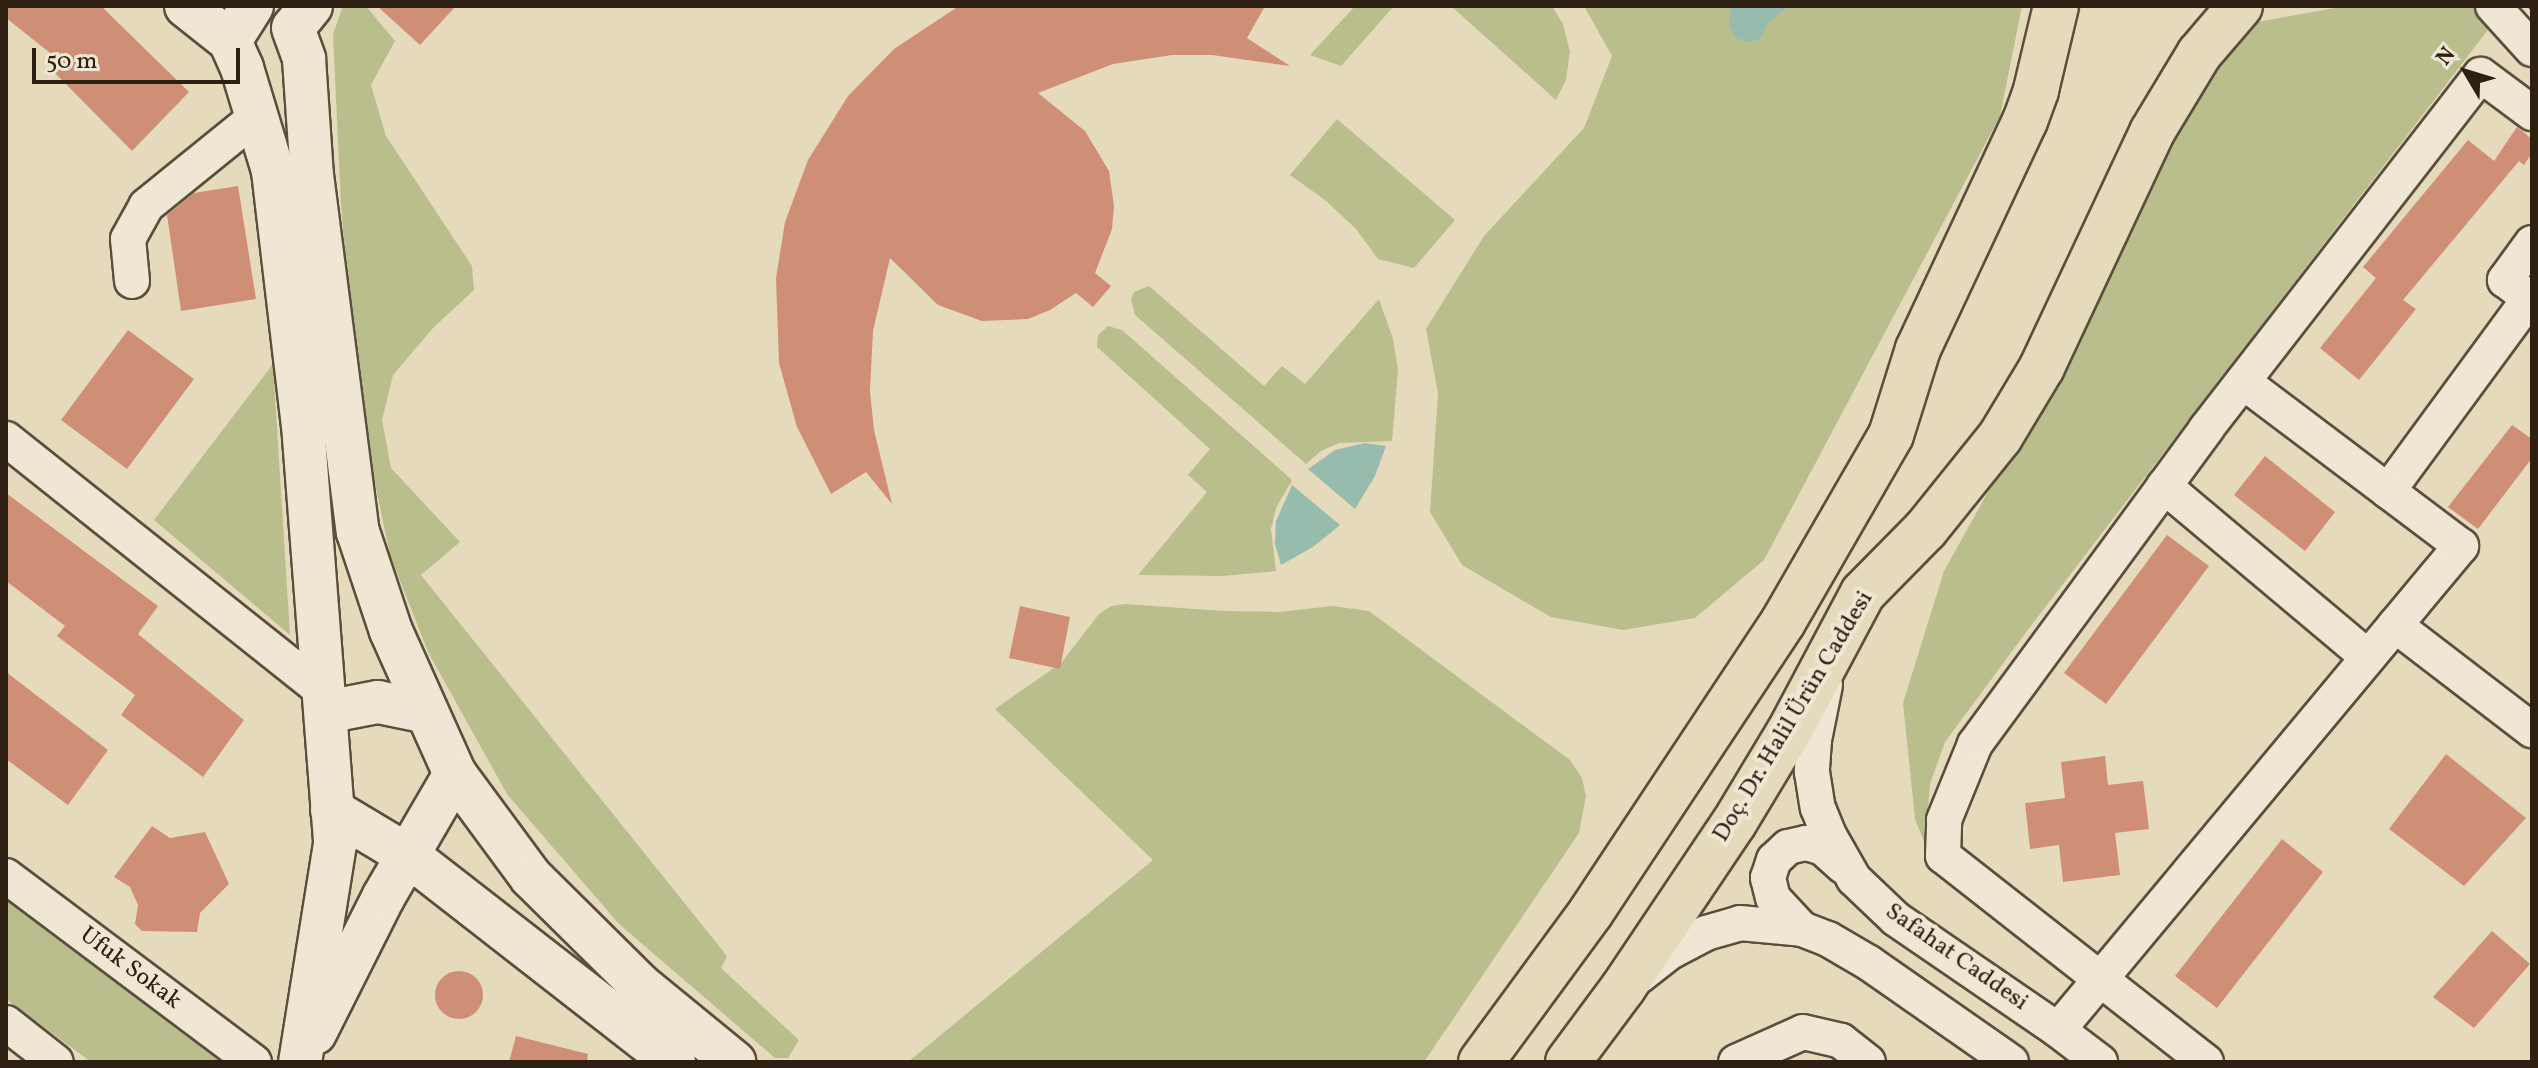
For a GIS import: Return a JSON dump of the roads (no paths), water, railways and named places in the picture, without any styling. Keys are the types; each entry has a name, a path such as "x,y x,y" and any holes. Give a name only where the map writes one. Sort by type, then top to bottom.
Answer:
{"main road":[{"path":"1481,1062 1591,912 1783,622 1891,435 1918,349 2029,111 2056,6"},
{"name":"Doç. Dr. Halil Ürün Caddesi","path":"1568,1062 1623,988 1734,823 1863,593 1926,529 2000,437 2048,355 2152,132 2199,54 2240,6"}],"street":[{"path":"186,6 236,54 273,171 303,425 335,844 300,1061"},
{"path":"236,54 254,6 302,17"},
{"path":"2493,6 2532,49"},
{"path":"236,54 302,17"},
{"path":"302,17 312,175 358,532 391,631 455,774 531,877 640,985 734,1062"},
{"path":"2206,1062 1943,856 1944,820 1975,744 2164,486 2481,75 2532,112"},
{"path":"132,281 128,239 146,206 257,116"},
{"path":"2388,491 2531,299 2505,280 2532,243"},
{"path":"2058,1030 2461,546 2243,382"},
{"path":"6,439 325,702 378,702 427,712"},
{"path":"2164,486 2368,657"},
{"path":"2395,625 2532,730"},
{"name":"Safahat Caddesi","path":"1833,650 1814,740 1812,772 1818,808 1830,837 1854,879 1896,919 2100,1062"},
{"path":"300,1061 384,896 455,774"},
{"path":"332,810 409,856 674,1062"},
{"path":"1802,929 1773,898 1768,878 1774,860 1788,847 1806,843 1823,848 1854,879"},
{"name":"Ufuk Sokak","path":"6,876 254,1062"},
{"path":"1623,988 1670,952 1706,933 1740,923 1802,929 1828,939 1869,963 2011,1062"},
{"path":"6,1023 56,1062"},
{"path":"1736,1062 1803,1032 1841,1041 1868,1062"}],"tram line":[{"path":"2528,6 2532,10"}]}
